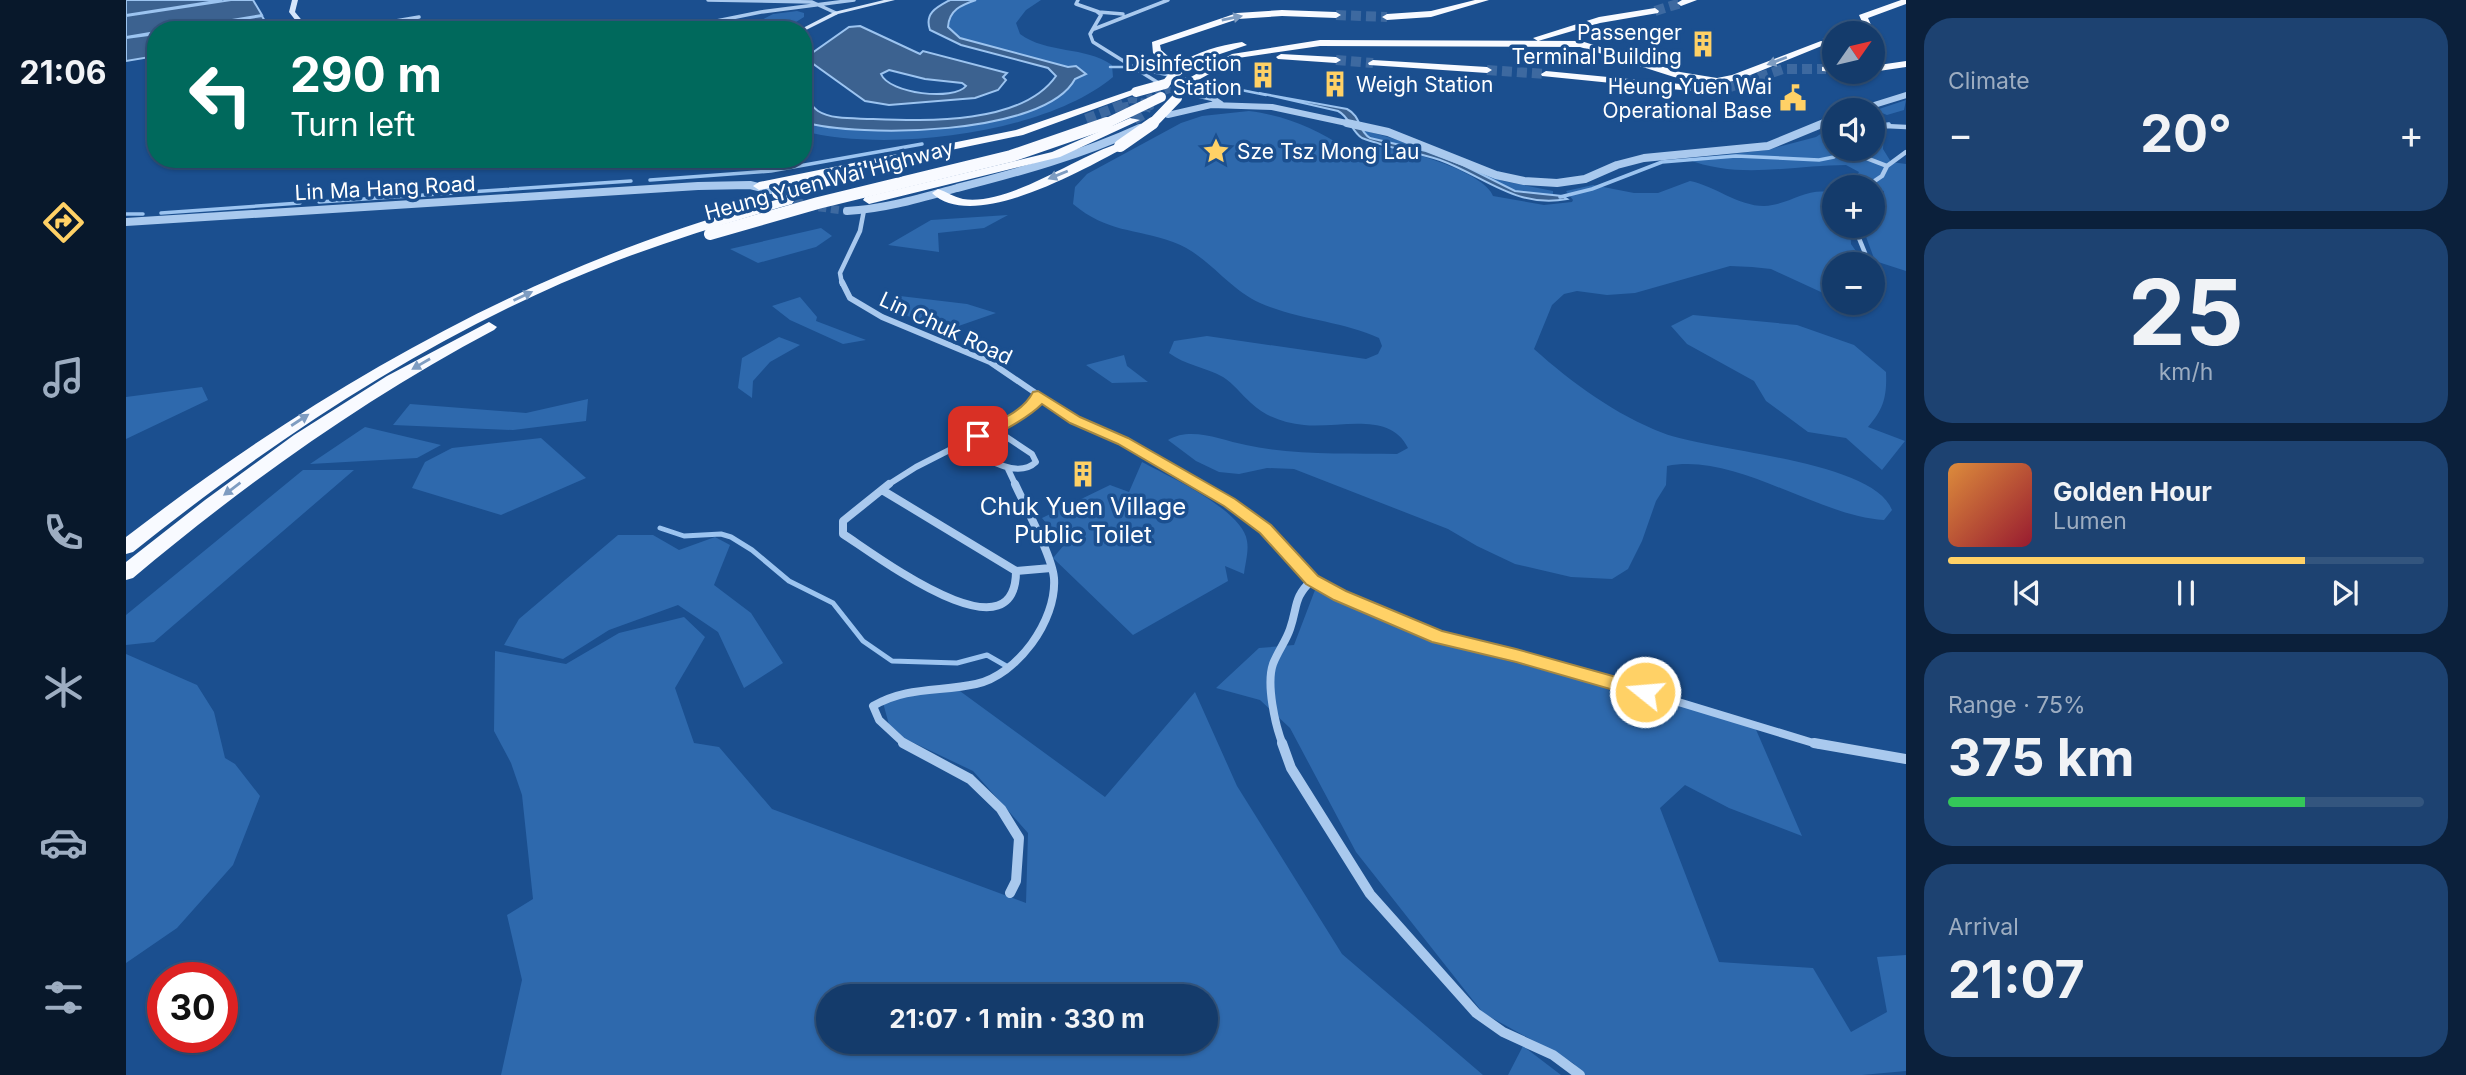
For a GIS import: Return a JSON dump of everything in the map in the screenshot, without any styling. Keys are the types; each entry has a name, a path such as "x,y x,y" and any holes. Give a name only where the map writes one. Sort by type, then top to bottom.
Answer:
{"highway":[{"path":"1387,17 1431,14 1485,0"},
{"path":"1681,3 1693,0"},
{"path":"1866,21 1863,16 1906,1"},
{"path":"1336,15 1248,15 1220,20 1159,41 1170,48 1175,70 1196,57 1231,47 1318,41 1526,40 1599,20 1655,11"},
{"path":"1216,66 1250,53 1318,41 1581,44 1684,76 1722,80 1822,44"},
{"path":"1196,57 1216,66 1282,57 1336,60"},
{"path":"1373,63 1487,70"},
{"path":"1885,67 1906,65"},
{"name":"Heung Yuen Wai Highway","path":"126,573 283,451 401,375 481,331 555,295 710,234 821,202 1051,146 1112,123 1180,89 1196,75 1216,66"},
{"name":"Heung Yuen Wai Highway","path":"126,547 273,437 389,365 529,293 654,242 773,204 1038,142 1106,117 1161,83 1175,70"},
{"path":"1546,74 1682,89 1730,87"},
{"path":"765,188 1011,135 1161,83"},
{"path":"938,193 960,202 986,201 1062,174 1120,146 1160,118 1177,98 1180,89"},
{"path":"654,242 769,196 843,176 1004,145 1086,120"},
{"path":"710,234 1015,167 1073,149 1134,120"}],"main road":[{"path":"295,0 292,12 300,21"},
{"path":"812,25 836,13 892,0"}],"street":[{"path":"708,0 812,2 836,13"},
{"path":"716,21 761,12 853,0 861,6"},
{"path":"1078,0 1077,5 1096,11 1115,15 1135,13"},
{"path":"1091,31 1106,22 1168,0"},
{"path":"1096,11 1101,15 1091,31 1093,42 1161,83"},
{"path":"398,21 419,16"},
{"path":"1180,89 1221,104"},
{"path":"1885,102 1906,95"},
{"path":"1168,115 1221,104 1272,107 1368,126 1406,138 1496,175 1524,181 1557,183 1585,179 1617,165 1644,158 1760,147 1822,124"},
{"path":"847,211 863,210 938,193 1066,159 1147,124"},
{"path":"1885,126 1906,127"},
{"path":"1882,175 1887,166 1906,152"},
{"path":"1874,161 1887,166"},
{"name":"Lin Ma Hang Road","path":"126,222 698,186 765,188"},
{"name":"Lin Chuk Road","path":"863,210 860,231 840,274 843,289 850,298 881,317 990,362 1075,420 1123,441 1240,510 1266,529 1312,580 1340,596 1438,637 1583,673 1826,747 1906,759"},
{"path":"1016,571 1016,587 1002,603 981,610 968,607 843,534 843,521 916,467 1024,412 1036,402 1038,395"},
{"path":"962,444 1007,467 1025,469 1036,461 1032,454 993,428"},
{"path":"1007,467 1055,579 1046,615 1016,664 979,684 909,690 882,699 873,706 879,720 900,741 970,779 1001,809 1019,838 1016,881 1010,893"},
{"path":"882,490 1016,571 1051,568"},
{"path":"1312,580 1298,592 1290,630 1272,666 1272,695 1277,730 1291,768 1370,894 1476,1013 1503,1032 1553,1055 1580,1075"}],"shaded area":[{"path":"126,0 222,0 126,15"},
{"path":"231,0 253,0 262,15 226,21 147,21 147,34 126,37 126,16"},
{"path":"950,0 976,0 961,6 951,16 948,27 960,38 1068,67 1076,66 1086,74 1075,79 1057,98 1028,112 990,122 905,130 864,130 812,124 812,106 824,114 837,117 894,120 971,117 997,112 1020,104 1041,92 1056,76 1048,68 961,45 930,30 930,15"},
{"path":"976,0 1041,0 1026,10 1016,23 1020,34 1042,45 1101,59 1112,65 1113,77 1084,97 1048,113 964,134 877,140 812,133 812,124 901,131 1002,119 1036,108 1068,67 960,38 948,27 951,16 961,6"},
{"path":"797,11 804,13 804,17 798,21 760,21 773,14"},
{"path":"262,16 265,21 232,21"},
{"path":"860,26 920,54 923,51 1007,73 1003,77 1006,80 998,90 975,98 889,105 865,101 812,63 812,53 849,27","holes":["889,70 925,79 962,83 966,86 959,91 922,93 896,86 886,81 881,74"]},
{"path":"147,35 147,58 126,61 126,38"},
{"path":"1259,93 1347,109 1370,138 1426,151 1463,165 1515,191 1562,196 1567,199 1549,201 1516,195 1440,160 1362,138 1338,111"},
{"path":"1906,100 1904,110 1887,115 1885,107"},
{"path":"1249,111 1276,116 1324,135 1347,149 1360,146 1402,151 1470,175 1493,196 1544,205 1572,202 1566,191 1593,185 1634,193 1658,193 1690,181 1745,203 1764,206 1822,192 1822,238 1851,238 1857,252 1822,252 1822,292 1771,269 1730,266 1635,293 1607,295 1577,291 1564,294 1552,305 1534,349 1595,397 1646,426 1686,440 1824,469 1855,480 1879,493 1892,510 1884,520 1858,516 1720,468 1693,464 1667,466 1666,485 1656,501 1642,541 1628,569 1612,579 1571,577 1515,564 1448,529 1294,469 1267,468 1239,474 1219,472 1196,461 1168,440 1196,434 1265,449 1321,453 1397,454 1408,448 1400,436 1376,425 1317,426 1289,423 1276,418 1257,408 1223,377 1169,353 1174,341 1207,336 1366,359 1378,354 1382,346 1379,338 1260,303 1237,289 1185,247 1110,225 1073,204 1075,187 1087,174 1181,123 1202,116"},
{"path":"1363,130 1395,139 1503,181 1553,191 1553,196 1515,191 1477,172 1414,148 1376,140 1367,136"},
{"path":"1822,133 1822,161 1885,161 1885,152 1891,162 1906,164 1906,271 1885,264 1885,252 1872,252 1866,238 1885,238 1885,175 1857,175 1859,172 1846,165 1766,170 1726,169 1687,159 1767,150"},
{"path":"1008,215 984,228 938,233 939,252 888,245 931,220"},
{"path":"821,228 832,236 816,247 758,263 730,249"},
{"path":"900,296 967,304 996,313 947,330 888,309"},
{"path":"800,297 817,317 816,321 866,340 843,344 790,320 772,306"},
{"path":"1693,315 1797,325 1854,345 1886,372 1883,402 1868,427 1905,441 1882,470 1846,438 1808,432 1766,401 1754,381 1687,344 1671,326"},
{"path":"779,337 800,345 770,362 753,381 752,398 738,388 742,358"},
{"path":"1124,355 1127,366 1148,382 1112,383 1086,365"},
{"path":"202,387 208,400 126,439 126,397"},
{"path":"588,399 586,421 513,430 393,425 410,404 526,413"},
{"path":"365,427 441,445 417,458 310,464"},
{"path":"541,438 586,478 501,515 412,488 425,462 452,448"},
{"path":"1142,462 1219,506 1242,529 1248,549 1244,574 1225,566 1228,581 1133,635 1053,558 1064,545 1042,518 1110,485 1129,492"},
{"path":"303,470 354,470 154,642 126,645 126,615"},
{"path":"618,535 653,535 679,550 715,537 730,545 714,585 751,613 783,663 744,688 718,632 678,605 609,630 563,659 504,645 519,619"},
{"path":"1315,590 1423,639 1754,725 1802,836 1729,808 1685,785 1660,808 1719,962 1813,968 1851,1032 1887,1012 1877,957 1906,955 1906,1071 1862,1075 1584,1075 1573,1063 1483,1013 1356,852 1290,728 1260,700 1216,688 1259,648 1294,645"},
{"path":"684,617 705,637 675,688 694,743 719,747 772,809 1026,903 1028,833 973,771 891,732 882,699 953,686 1105,797 1195,692 1237,786 1342,954 1483,1075 501,1075 522,980 507,915 533,899 522,795 511,763 494,731 495,651 566,664 619,633"},
{"path":"126,654 197,685 214,712 225,758 235,764 260,796 233,865 177,928 126,963"},
{"path":"1523,1046 1561,1075 1508,1075"}],"waterway":[{"path":"1110,67 1127,67 1266,95"},
{"path":"1885,124 1889,124 1885,124"},
{"path":"812,164 922,144"},
{"path":"1560,197 1592,189 1662,162 1736,156 1822,159"},
{"path":"650,180 788,168"},
{"path":"319,202 631,181"},
{"path":"161,213 300,203"},
{"path":"126,214 143,214"},
{"path":"660,528 684,536 721,534 731,537 752,550 789,581 833,603 863,641 892,661 957,663 987,655 1008,667"}],"tunnel":[{"path":"1655,11 1681,3"},
{"path":"1336,15 1387,17"},
{"path":"1336,60 1373,63"},
{"path":"1730,87 1783,69 1822,69"},
{"path":"1487,70 1546,74"},
{"path":"1147,98 1170,90 1182,91"},
{"path":"1131,100 1148,102 1151,107 1138,110 1126,107 1125,102 1131,100"},
{"path":"1086,119 1124,104"},
{"path":"1134,120 1144,114 1146,109"},
{"path":"772,190 808,206 847,211"}],"place":[{"name":"Passenger Terminal Building","path":"1703,44"},
{"name":"Disinfection Station","path":"1263,75"},
{"name":"Weigh Station","path":"1335,84"},
{"name":"Heung Yuen Wai Operational Base","path":"1793,98"},
{"name":"Sze Tsz Mong Lau","path":"1216,151"},
{"name":"Chuk Yuen Village Public Toilet","path":"1083,474"}],"route":[{"path":"978,436 1013,420 1036,402 1038,395 1075,420 1123,441 1229,502 1266,529 1312,580 1340,596 1438,637 1516,655 1645,692"}]}
